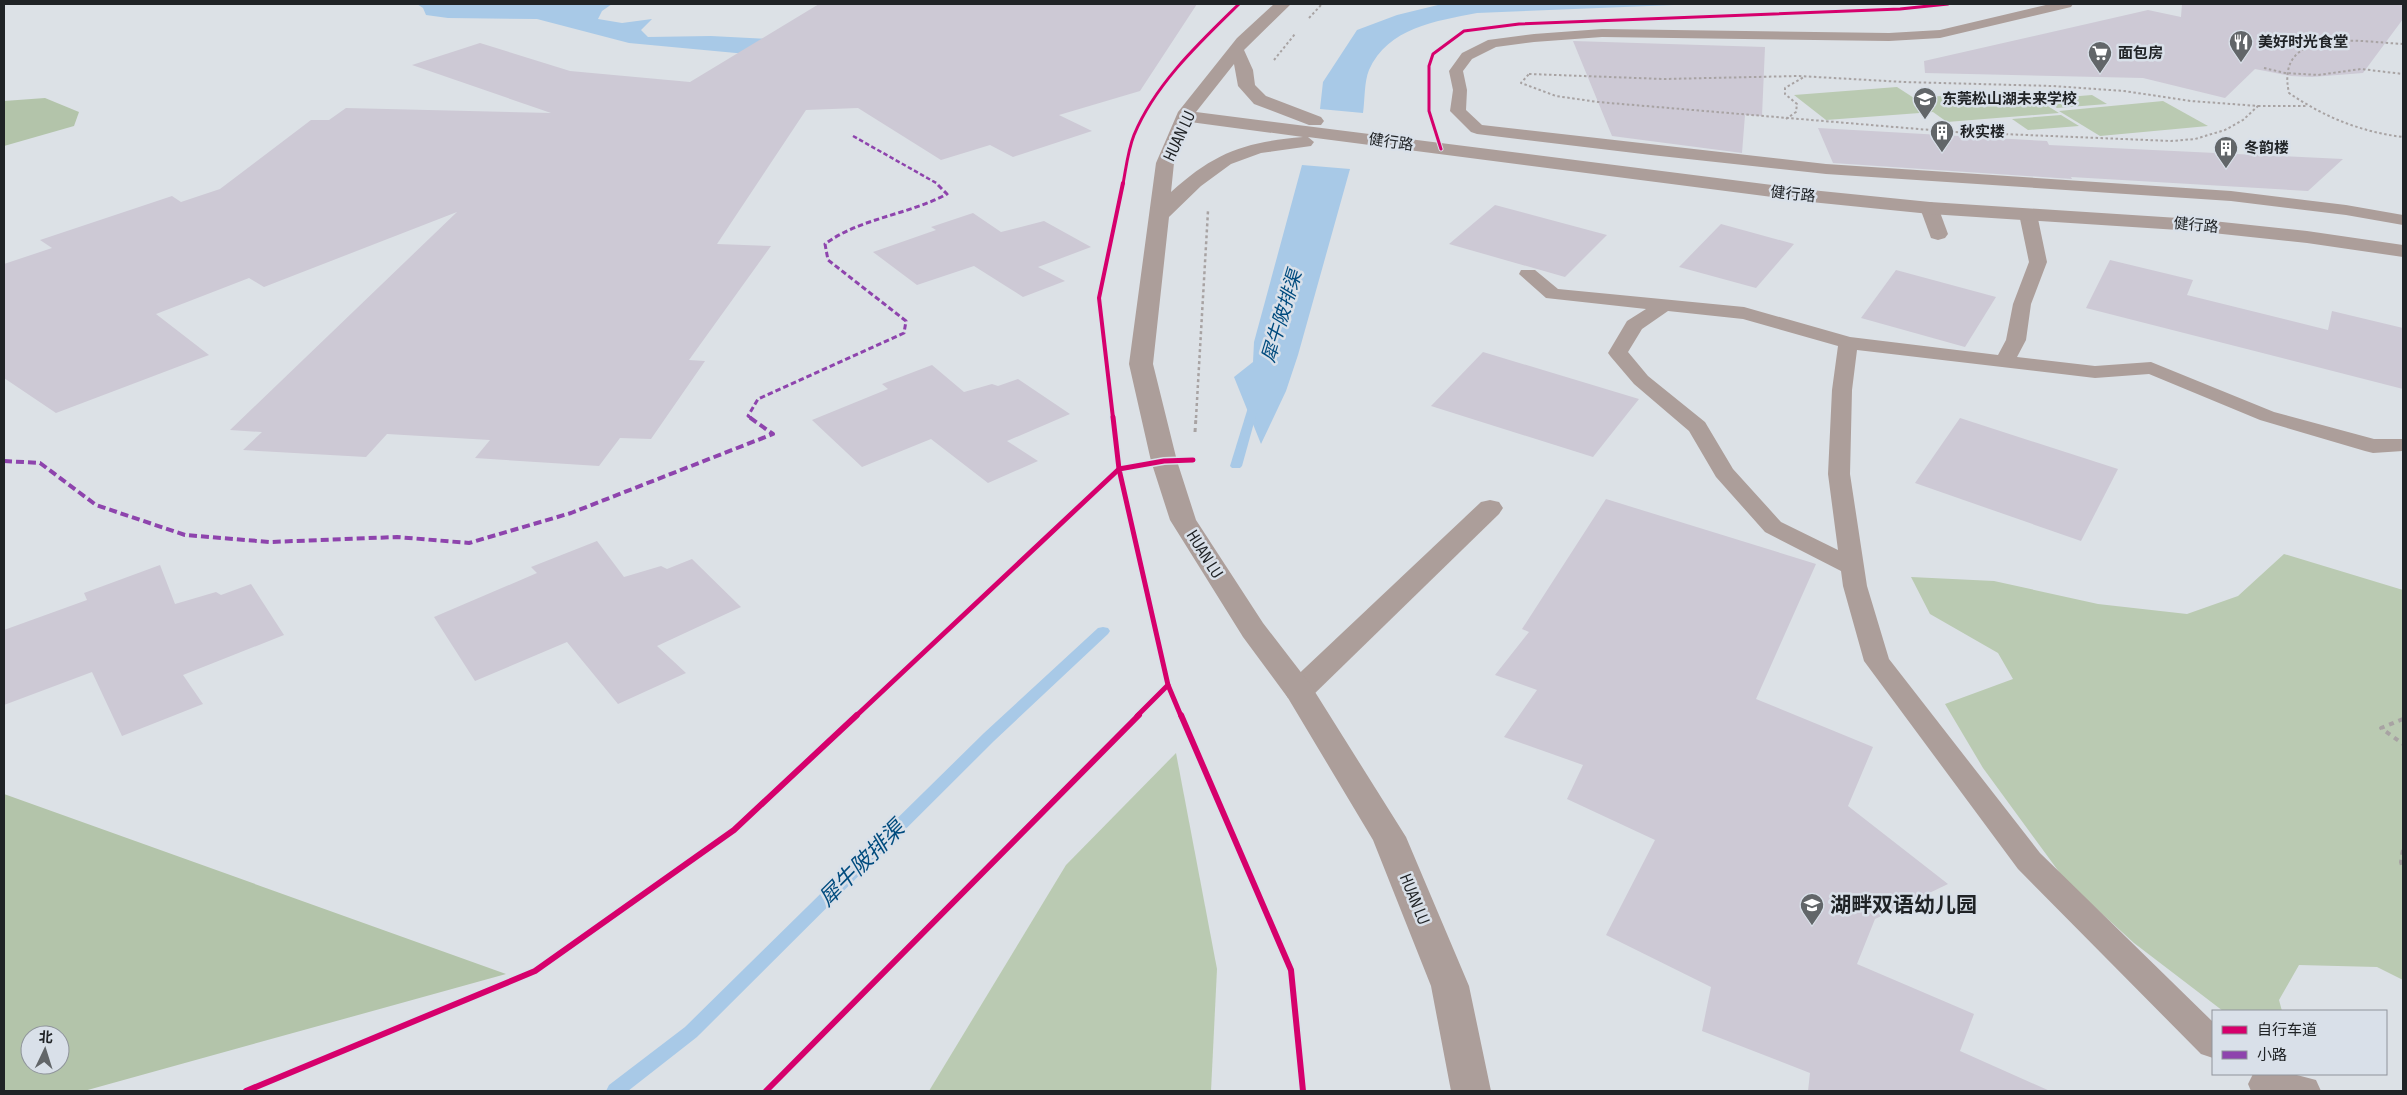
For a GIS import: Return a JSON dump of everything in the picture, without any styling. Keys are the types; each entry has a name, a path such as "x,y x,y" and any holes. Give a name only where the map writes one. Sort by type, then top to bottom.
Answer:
{"street":[{"name":"HUAN LU","path":"1283,4 1236,50 1184,116 1164,163 1160,214 1141,364 1164,461 1183,520 1253,630 1299,691 1389,837 1450,986 1471,1091"},
{"path":"1236,50 1245,70 1247,86 1260,100 1369,139"},
{"name":"健行路","path":"1184,116 1708,185 1930,208 2194,224 2307,236 2403,251"},
{"path":"1160,214 1194,179 1222,159 1261,146 1369,139"},
{"path":"1930,208 1938,234"},
{"path":"1299,691 1490,508"}],"lane":[{"path":"2066,4 1997,22 1932,35 1888,37 1714,33 1602,33 1492,43 1467,56 1456,71 1460,90 1458,110 1477,128 1787,166 1944,178 2135,187 2252,198 2403,220"},
{"path":"2004,362 2016,340 2022,304 2038,262 2028,214"},
{"path":"1528,274 1553,294 1744,313 1848,343 2095,372 2151,368 2267,416 2374,446 2403,445"},
{"path":"1664,306 1634,325 1618,353 1641,380 1697,427 1724,472 1773,527 1852,567"},
{"path":"1848,343 1842,390 1839,474 1855,586 1877,661 1897,690 2030,861 2212,1043"},
{"path":"2263,1083 2304,1091"}],"path":[{"path":"1305,24 1322,4"},
{"path":"1260,100 1272,93 1262,75 1299,30"},
{"path":"2403,44 2329,40 2308,45 2292,57 2285,73 2289,93 2308,106 2338,121 2392,136 2403,137"},
{"path":"2264,68 2285,73 2318,75 2361,69 2403,74"},
{"path":"2258,106 2251,114 2233,126 2203,137 2184,141 2129,141 1924,131 1786,120 1584,99 1536,91 1521,83 1529,74 1664,79 1806,76 1904,82 2053,86 2124,91 2191,101 2258,106 2308,106"},
{"path":"1786,120 1796,112 1797,104 1784,94 1785,88 1806,76"},
{"path":"1164,461 1193,460 1208,208"},
{"path":"2403,719 2381,728 2403,744"},
{"path":"2403,850 2401,862 2403,869"}],"green space":[{"path":"1897,87 1914,98 2022,90 2059,113 1947,122 1933,112 1826,120 1794,95"},
{"path":"2092,95 2107,104 2057,108 2043,99"},
{"path":"45,98 79,112 74,126 4,146 4,101"},
{"path":"2163,101 2208,126 2100,136 2059,111"},
{"path":"2061,115 2079,126 2028,130 2012,119"},
{"path":"2284,554 2403,590 2403,980 2377,967 2299,965 2279,1000 2282,1010 2222,1010 2134,943 2065,880 1983,768 1945,704 2013,679 1998,653 1930,614 1911,577 1994,581 2098,604 2187,614 2238,596"},
{"path":"1176,753 1217,969 1211,1091 929,1091 1066,865"},
{"path":"4,794 506,974 84,1091 4,1091"}],"water":[{"path":"417,4 612,4 602,11 598,19 622,23 652,19 641,30 648,37 711,36 824,42 801,57 736,53 629,43 537,19 448,18 426,15 423,8"},
{"path":"1442,4 1699,4 1477,13 1429,23 1400,36 1388,44 1377,56 1367,75 1363,113 1320,109 1323,82 1357,30 1397,15"},
{"path":"1302,165 1350,169 1298,355 1286,391 1261,444 1234,377 1253,362 1254,342"}],"building":[{"path":"819,4 1197,4 1140,91 1059,115 1092,131 1013,157 990,145 941,160 858,108 806,110 717,244 771,246 689,360 705,361 651,439 620,438 599,466 475,458 490,440 387,434 366,457 243,450 262,432 230,430 457,212 264,287 249,278 156,314 209,355 56,413 4,378 4,264 52,248 40,240 172,196 181,202 220,189 311,120 329,120 346,108 551,113 412,65 480,43 570,71 690,82"},
{"path":"2182,4 2403,4 2403,19 2363,73 2312,77 2291,76 2255,69 2225,98 2143,78 1925,73 1924,61 2148,10 2181,17"},
{"path":"1573,41 1765,47 1762,116 1745,115 1742,153 1612,136"},
{"path":"1818,128 2047,141 2049,145 2343,159 2308,191 2071,177 2072,179 1833,163"},
{"path":"1495,205 1607,235 1565,277 1449,244"},
{"path":"973,213 1001,232 1044,221 1091,247 1038,267 1065,281 1023,297 974,266 917,285 873,252 936,230 931,227"},
{"path":"1721,224 1794,244 1756,288 1679,267"},
{"path":"2110,260 2193,280 2187,295 2328,330 2332,311 2403,328 2403,389 2086,308"},
{"path":"1896,270 1996,297 1965,347 1861,318"},
{"path":"1483,352 1639,399 1593,457 1431,406"},
{"path":"932,365 964,392 992,384 998,386 1018,379 1070,414 1007,441 1038,461 988,483 931,439 862,467 812,420 888,389 882,384"},
{"path":"1960,418 2118,469 2081,541 1915,483"},
{"path":"1606,499 1816,564 1756,699 1873,747 1848,806 1948,884 1875,919 1857,964 1974,1014 1960,1051 2050,1091 1808,1091 1810,1073 1702,1031 1711,987 1606,935 1655,840 1567,799 1583,765 1504,737 1537,690 1495,675 1529,632 1522,629"},
{"path":"597,541 624,577 661,566 667,569 692,559 741,607 657,646 686,673 618,704 567,642 475,681 434,617 537,573 531,567"},
{"path":"160,565 175,604 216,592 221,595 251,584 284,635 183,675 203,704 122,736 92,672 4,705 4,630 87,600 84,593"}],"waterway":[{"name":"犀牛陂排渠","path":"1236,466 1255,401"},
{"name":"犀牛陂排渠","path":"615,1091 691,1032 989,737 1103,631"}],"marked path":[{"path":"4,461 40,463 96,505 185,535 270,542 397,537 469,543 571,513 773,434 748,416 758,399 904,333 906,321 828,260 825,244 841,232 929,204 947,194 940,185 853,136"}],"cycle path":[{"path":"246,1091 535,971 734,830 1119,469 1099,298 1133,137 1149,104 1203,39 1239,4"},
{"path":"1441,149 1429,111 1429,66 1433,54 1464,31 1519,24 1900,9 1948,4"},
{"path":"766,1091 1168,685 1119,469 1164,461 1193,460"},
{"path":"1168,685 1291,970 1303,1091"}],"place":[{"name":"美好时光食堂","path":"2241,63"},
{"name":"面包房","path":"2100,74"},
{"name":"东莞松山湖未来学校","path":"1925,120"},
{"name":"秋实楼","path":"1942,153"},
{"name":"冬韵楼","path":"2226,169"},
{"name":"湖畔双语幼儿园","path":"1812,926"}]}
